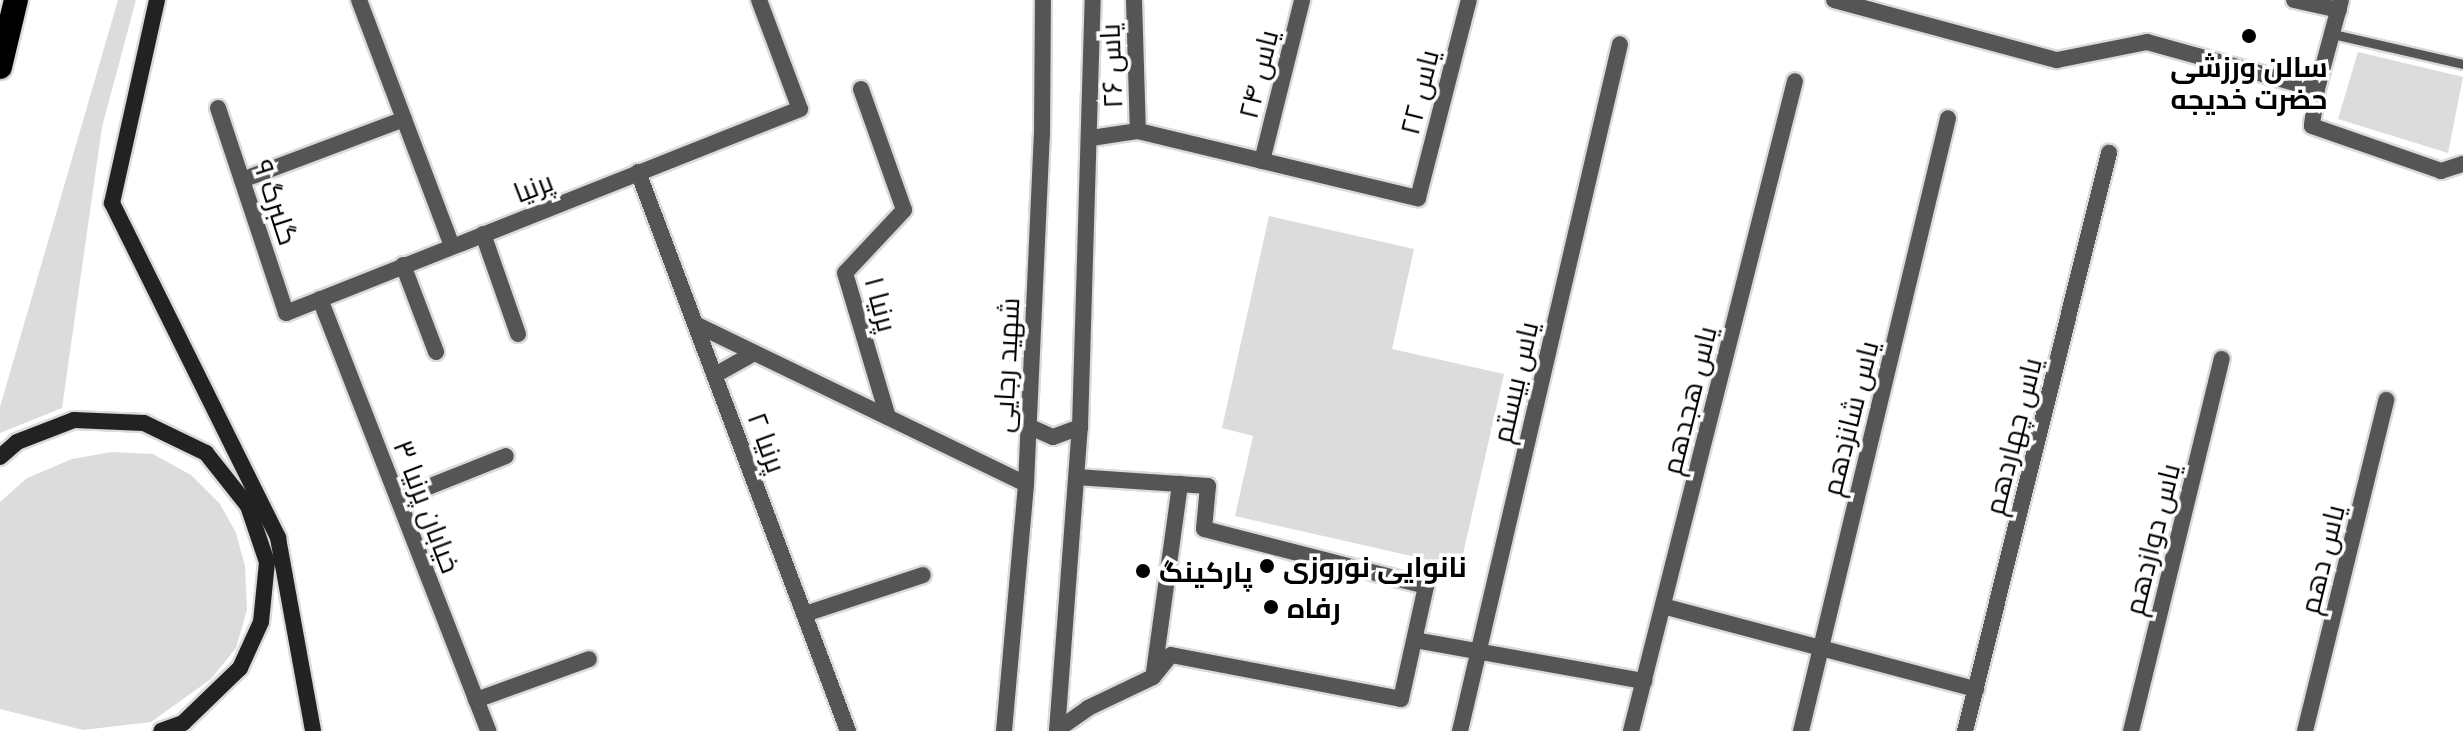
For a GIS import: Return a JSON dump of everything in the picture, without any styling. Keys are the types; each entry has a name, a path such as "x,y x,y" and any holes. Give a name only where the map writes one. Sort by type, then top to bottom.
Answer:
{"highway":[{"path":"0,67 16,0"}],"main road":[{"path":"157,0 112,203 278,538 313,731"},
{"path":"0,457 17,442 74,420 144,423 206,453 248,506 267,562 261,622 240,668 183,723 161,731"}],"street":[{"path":"359,0 452,246"},
{"name":"پرنیا","path":"286,313 800,109 759,0"},
{"name":"شهید رجایی","path":"1004,731 1026,484 1043,0"},
{"path":"1057,730 1080,427 1093,0"},
{"name":"یاس ۲۶","path":"1134,0 1138,131"},
{"name":"یاس ۲۴","path":"1262,161 1302,0"},
{"name":"یاس ۲۲","path":"1262,161 1418,198 1469,0"},
{"path":"1834,0 2057,60 2147,42 2317,89"},
{"path":"2294,0 2340,5 2317,89 2312,126 2441,171 2463,164"},
{"name":"یاس بیستم","path":"1460,731 1620,44"},
{"name":"یاس هجدهم","path":"1631,731 1795,81"},
{"name":"پرنیا ۱","path":"861,89 904,210 845,273 888,417"},
{"name":"گلبرگ ۹","path":"218,108 286,313"},
{"name":"یاس شانزدهم","path":"1801,731 1948,118"},
{"path":"242,180 404,119"},
{"path":"1091,138 1138,131 1262,161"},
{"name":"یاس چهاردهم","path":"1965,731 2109,153"},
{"name":"پرنیا ۲","path":"638,172 848,731"},
{"path":"483,234 518,334"},
{"path":"403,265 436,352"},
{"name":"خیابان پرنیا ۳","path":"320,299 488,731"},
{"path":"697,325 1026,484"},
{"path":"715,375 754,353"},
{"name":"یاس دوازدهم","path":"2131,731 2222,359"},
{"name":"یاس دهم","path":"2305,731 2386,400"},
{"path":"1028,426 1053,437 1080,427"},
{"path":"398,499 506,456"},
{"path":"1057,730 1088,708 1153,677 1171,655 1187,655 1401,699 1426,586 1204,529 1208,486 1076,477"},
{"path":"1153,677 1180,484"},
{"path":"805,614 923,575"},
{"path":"1663,606 1976,689"},
{"path":"1415,640 1644,681"},
{"path":"476,700 589,659"}],"lane":[{"path":"2333,34 2463,64"}],"shaded area":[{"path":"118,0 136,0 102,127 62,408 0,433 0,407"},
{"path":"2358,52 2463,77 2448,153 2338,119"},
{"path":"1269,216 1414,249 1392,349 1504,374 1460,567 1235,516 1253,436 1222,428"},
{"path":"112,452 153,454 191,475 220,504 236,533 245,566 247,610 236,648 211,679 151,722 83,730 0,709 0,502 27,478 72,459"}],"place":[{"name":"سالن ورزشی حضرت خدیجه","path":"2249,36"},
{"name":"نانوایی نوروزی","path":"1267,566"},
{"name":"پارکینگ","path":"1143,571"},
{"name":"رفاه","path":"1271,607"}]}
